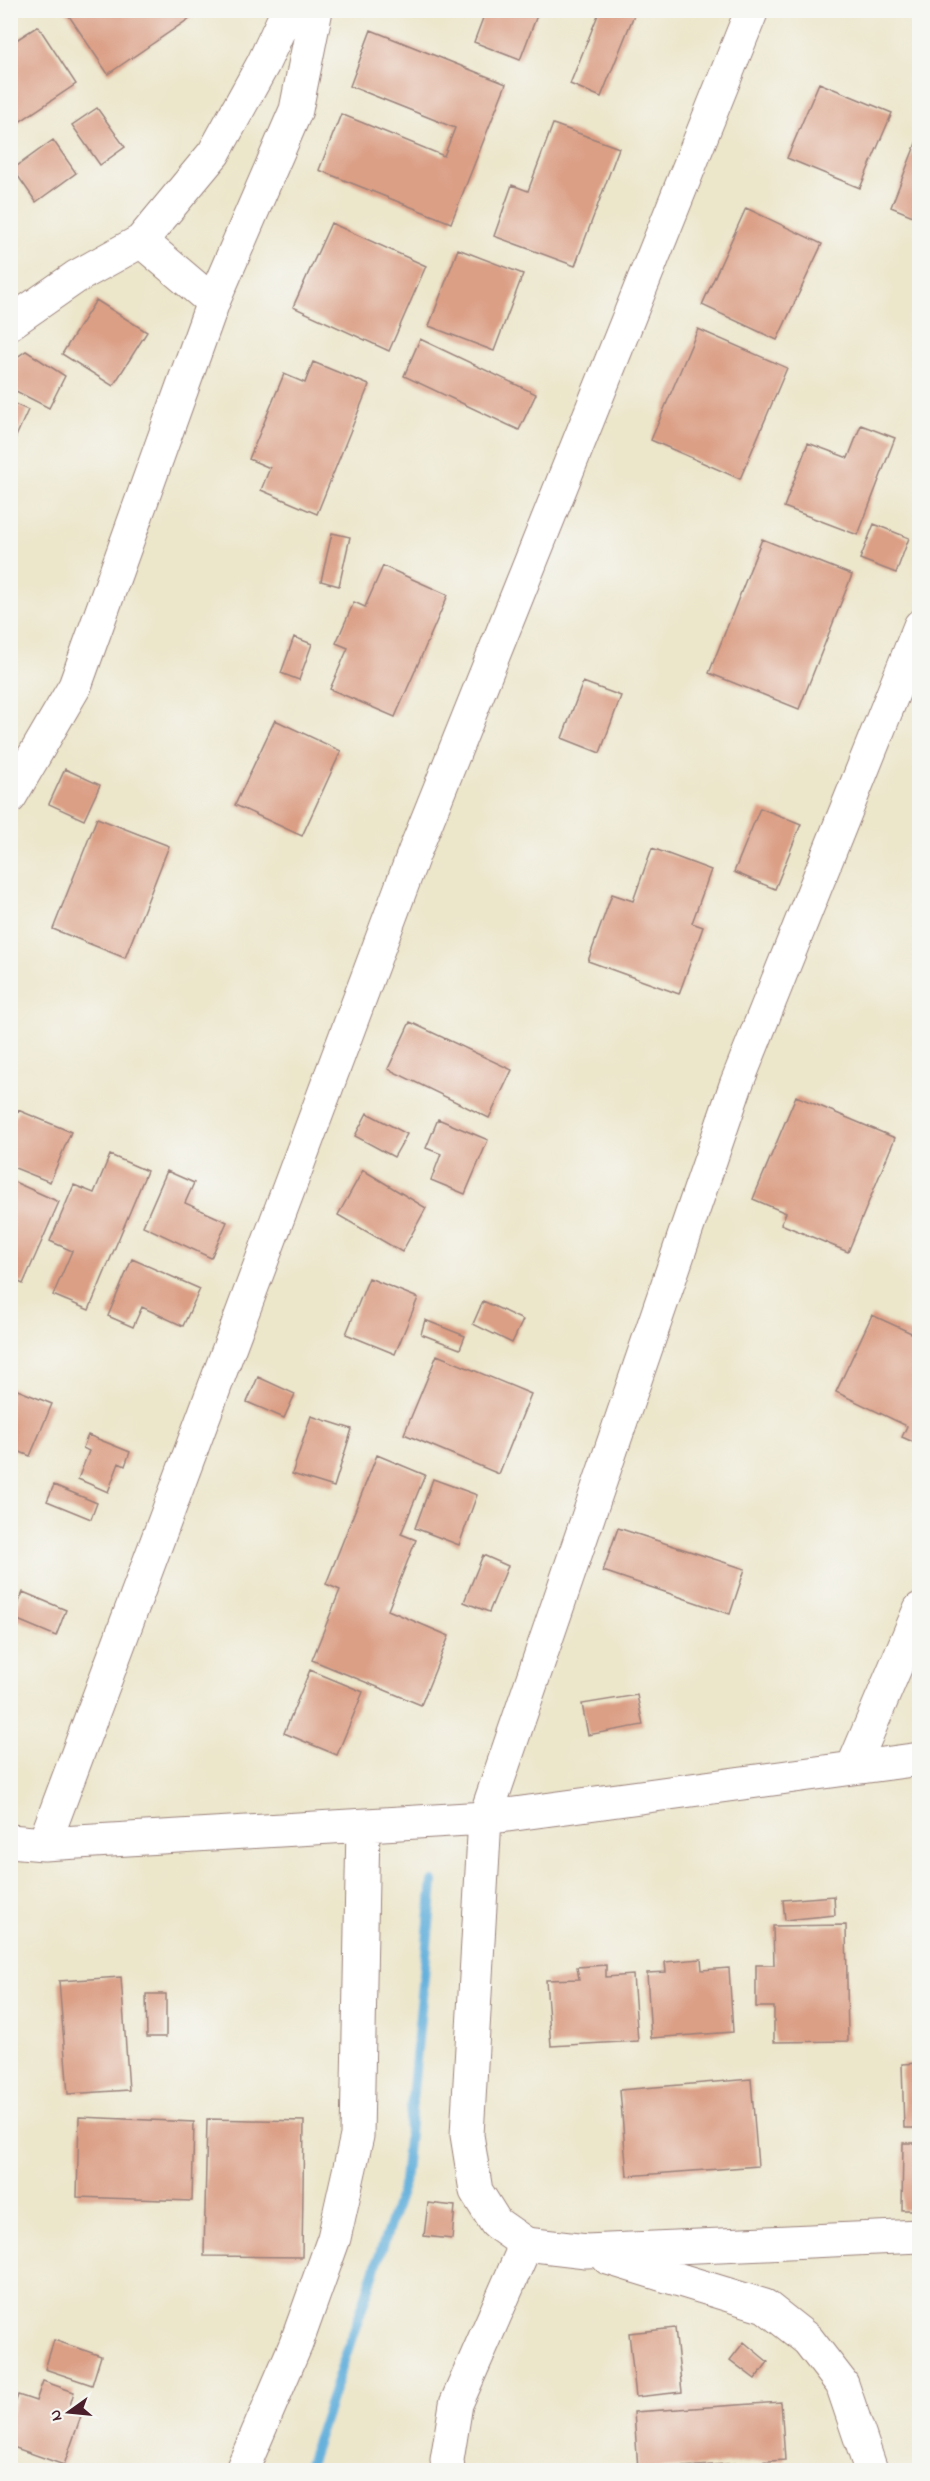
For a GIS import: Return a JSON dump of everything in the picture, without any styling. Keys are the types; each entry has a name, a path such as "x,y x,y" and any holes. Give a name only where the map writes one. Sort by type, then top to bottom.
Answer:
{"street":[{"path":"10,323 76,277 141,241 214,153 263,64 288,10"},
{"path":"10,797 75,686 213,302 296,110 316,10"},
{"path":"44,1844 414,853 752,10"},
{"path":"141,241 213,302"},
{"path":"920,626 736,1084 485,1818 467,2135 476,2191 496,2223 526,2244 586,2251 920,2236"},
{"path":"853,1767 920,1608"},
{"path":"10,1841 44,1844 485,1818 920,1759"},
{"path":"242,2470 296,2344 334,2238 357,2136 363,1826"},
{"path":"448,2470 447,2460 456,2404 526,2244"},
{"path":"586,2251 765,2306 782,2319 808,2340 842,2384 871,2470"}],"building":[{"path":"65,10 189,10 193,16 108,74"},
{"path":"486,10 539,10 520,60 474,42"},
{"path":"600,10 636,10 601,97 570,84"},
{"path":"38,26 76,84 10,128 10,44"},
{"path":"371,30 506,84 451,223 319,170 341,114 444,156 455,128 350,86"},
{"path":"819,83 892,113 860,188 787,158"},
{"path":"97,108 125,147 100,165 72,125"},
{"path":"553,124 619,148 575,266 494,236 512,185 528,191"},
{"path":"920,133 920,219 891,207"},
{"path":"53,140 76,173 36,202 13,169"},
{"path":"746,208 822,244 777,340 702,305"},
{"path":"331,223 426,266 389,351 293,307"},
{"path":"458,249 523,274 494,351 429,326"},
{"path":"96,300 147,332 113,386 62,354"},
{"path":"698,329 787,368 740,479 651,440"},
{"path":"420,339 536,394 519,430 404,376"},
{"path":"26,351 65,376 49,408 10,388 10,362"},
{"path":"313,362 369,385 317,514 261,490 270,468 249,459 284,374 305,383"},
{"path":"10,402 28,410 14,441 10,439"},
{"path":"861,425 895,438 858,535 784,507 808,443 848,458"},
{"path":"874,524 909,538 896,573 860,559"},
{"path":"332,533 350,537 339,586 321,581"},
{"path":"762,539 852,575 799,709 709,673"},
{"path":"383,566 448,595 395,717 330,689 348,648 336,643 354,602 365,607"},
{"path":"294,637 312,644 299,680 281,673"},
{"path":"583,682 621,696 600,753 562,738"},
{"path":"275,720 341,751 302,836 235,805"},
{"path":"65,769 100,785 84,820 49,804"},
{"path":"760,808 801,824 775,889 734,872"},
{"path":"97,818 169,846 125,958 53,929"},
{"path":"652,848 711,870 692,923 703,927 679,994 588,961 612,894 633,901"},
{"path":"410,1022 512,1070 489,1118 388,1069"},
{"path":"796,1096 895,1138 848,1252 781,1224 786,1213 753,1199"},
{"path":"18,1110 71,1132 50,1182 10,1166 10,1127"},
{"path":"367,1113 407,1134 394,1157 355,1136"},
{"path":"438,1119 488,1140 465,1194 431,1180 441,1154 426,1148"},
{"path":"110,1155 147,1171 89,1310 53,1295 72,1251 50,1241 74,1185 94,1193"},
{"path":"363,1170 426,1208 402,1252 338,1215"},
{"path":"167,1171 194,1183 185,1203 227,1222 211,1258 143,1226"},
{"path":"10,1180 59,1202 23,1284 10,1278"},
{"path":"132,1259 200,1289 183,1326 142,1307 133,1327 108,1316"},
{"path":"369,1278 418,1298 395,1354 346,1334"},
{"path":"483,1301 523,1320 512,1343 473,1324"},
{"path":"872,1315 920,1337 920,1445 902,1437 907,1426 836,1392"},
{"path":"425,1320 465,1336 460,1349 421,1334"},
{"path":"437,1355 531,1394 499,1474 404,1434"},
{"path":"258,1377 295,1394 284,1418 247,1402"},
{"path":"10,1387 52,1404 30,1456 10,1448"},
{"path":"311,1416 352,1429 334,1487 292,1474"},
{"path":"88,1435 130,1452 125,1466 119,1463 108,1492 78,1479 89,1451 83,1448"},
{"path":"377,1455 425,1475 401,1534 416,1540 388,1610 449,1636 421,1705 312,1660 340,1590 326,1584"},
{"path":"433,1479 477,1495 459,1545 415,1528"},
{"path":"54,1485 97,1503 91,1519 47,1501"},
{"path":"618,1528 745,1569 730,1614 603,1571"},
{"path":"483,1555 508,1566 489,1612 464,1602"},
{"path":"23,1592 66,1610 56,1636 13,1618"},
{"path":"310,1670 363,1692 337,1755 284,1733"},
{"path":"637,1695 643,1725 588,1735 582,1704"},
{"path":"834,1896 835,1915 785,1920 783,1900"},
{"path":"846,1925 848,2041 774,2042 774,2007 756,2007 756,1965 774,1965 773,1926"},
{"path":"701,1959 702,1970 729,1968 733,2032 651,2038 647,1973 666,1972 665,1962"},
{"path":"606,1965 606,1977 633,1975 638,2041 551,2046 546,1980 579,1979 577,1967"},
{"path":"121,1977 129,2090 68,2094 59,1981"},
{"path":"146,1994 166,1994 166,2037 147,2037"},
{"path":"920,2063 920,2128 904,2128 902,2064"},
{"path":"751,2079 758,2166 627,2176 620,2090"},
{"path":"79,2117 194,2122 192,2201 77,2197"},
{"path":"207,2119 304,2121 302,2257 204,2256"},
{"path":"903,2143 920,2143 920,2210 902,2210"},
{"path":"428,2203 455,2206 452,2239 424,2236"},
{"path":"675,2328 682,2392 636,2397 629,2333"},
{"path":"54,2340 101,2356 92,2385 45,2369"},
{"path":"744,2342 768,2362 755,2379 730,2360"},
{"path":"43,2381 74,2392 68,2412 81,2416 64,2465 10,2446 10,2417 18,2395 36,2401"},
{"path":"781,2402 785,2460 638,2470 634,2412"}],"waterway":[{"path":"307,2470 404,2183 433,1882"}]}
